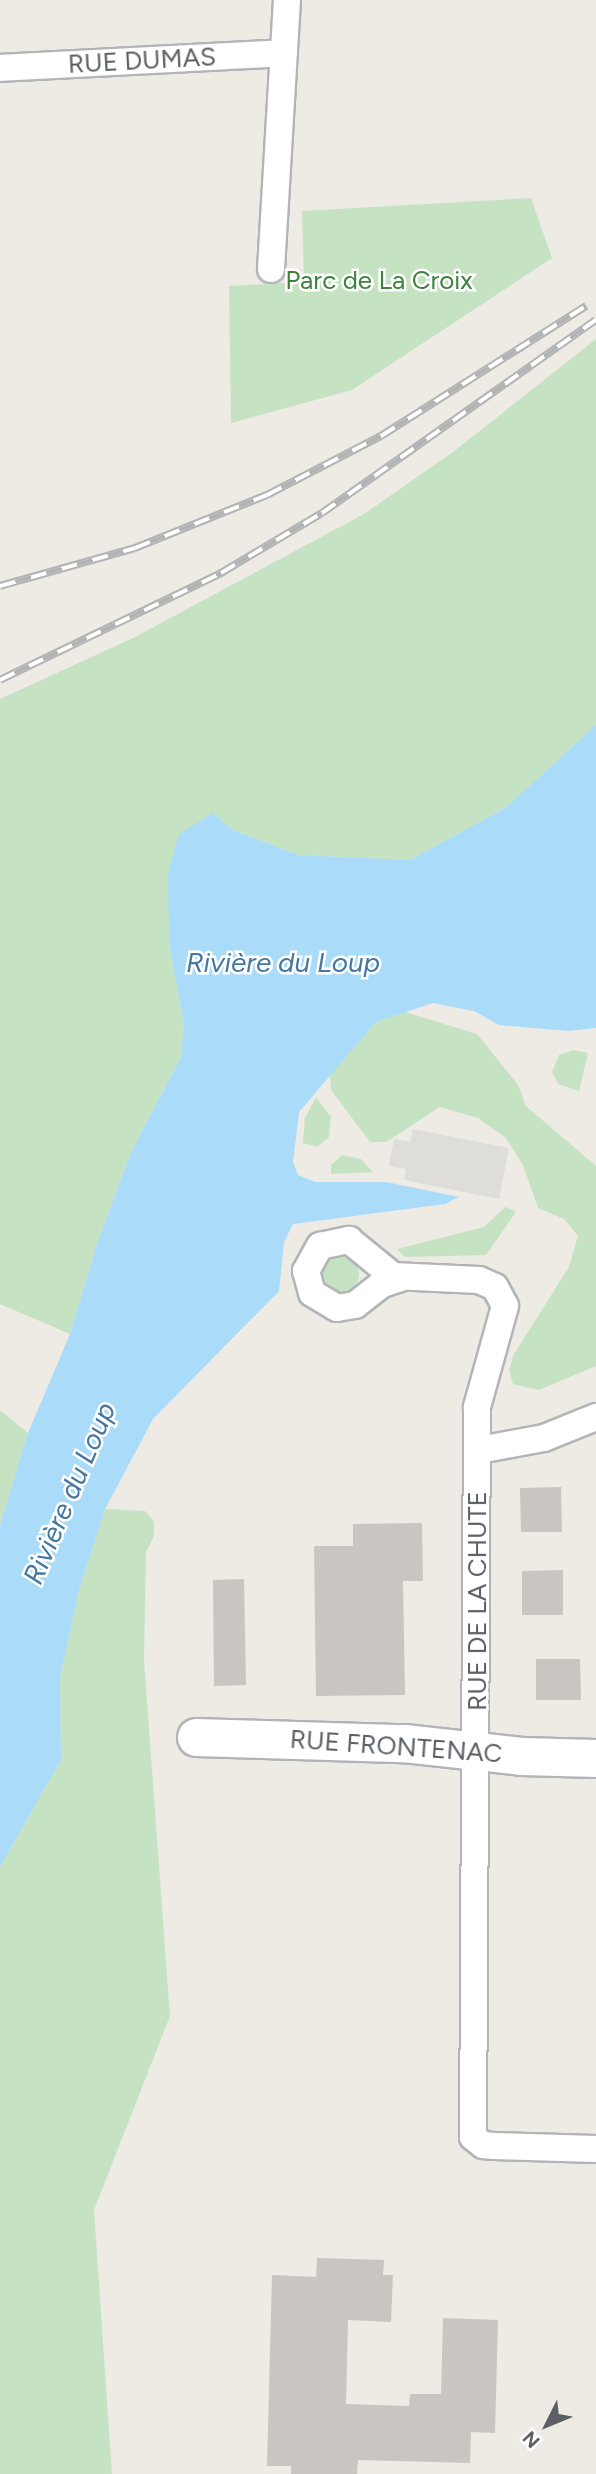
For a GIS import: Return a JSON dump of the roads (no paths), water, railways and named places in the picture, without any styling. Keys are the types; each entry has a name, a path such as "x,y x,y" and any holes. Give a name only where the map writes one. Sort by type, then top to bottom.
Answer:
{"street":[{"path":"271,269 287,0"},
{"name":"RUE DUMAS","path":"0,68 284,53"},
{"name":"RUE DE LA CHUTE","path":"401,1278 479,1280 503,1297 505,1320 482,1377 477,1407 479,1450 472,2129 477,2142 596,2149"},
{"path":"479,1450 544,1438 596,1417"},
{"name":"RUE FRONTENAC","path":"196,1737 404,1743 521,1756 596,1758"}],"water":[{"name":"Rivière du Loup","path":"596,725 596,1028 568,1031 499,1025 474,1011 433,1003 376,1022 299,1112 293,1162 298,1175 315,1182 386,1182 459,1197 445,1204 293,1224 284,1242 279,1291 153,1419 105,1509 80,1587 60,1677 61,1760 0,1867 0,1525 28,1433 70,1334 97,1244 132,1150 181,1057 184,1025 169,943 168,873 179,834 213,813 233,830 298,855 410,860 505,808"}],"railway":[{"path":"0,586 135,548 267,495 381,436 586,306"},
{"path":"0,680 221,573 322,513 596,320"}],"park label":[{"name":"Parc de La Croix","path":"379,281"}]}
